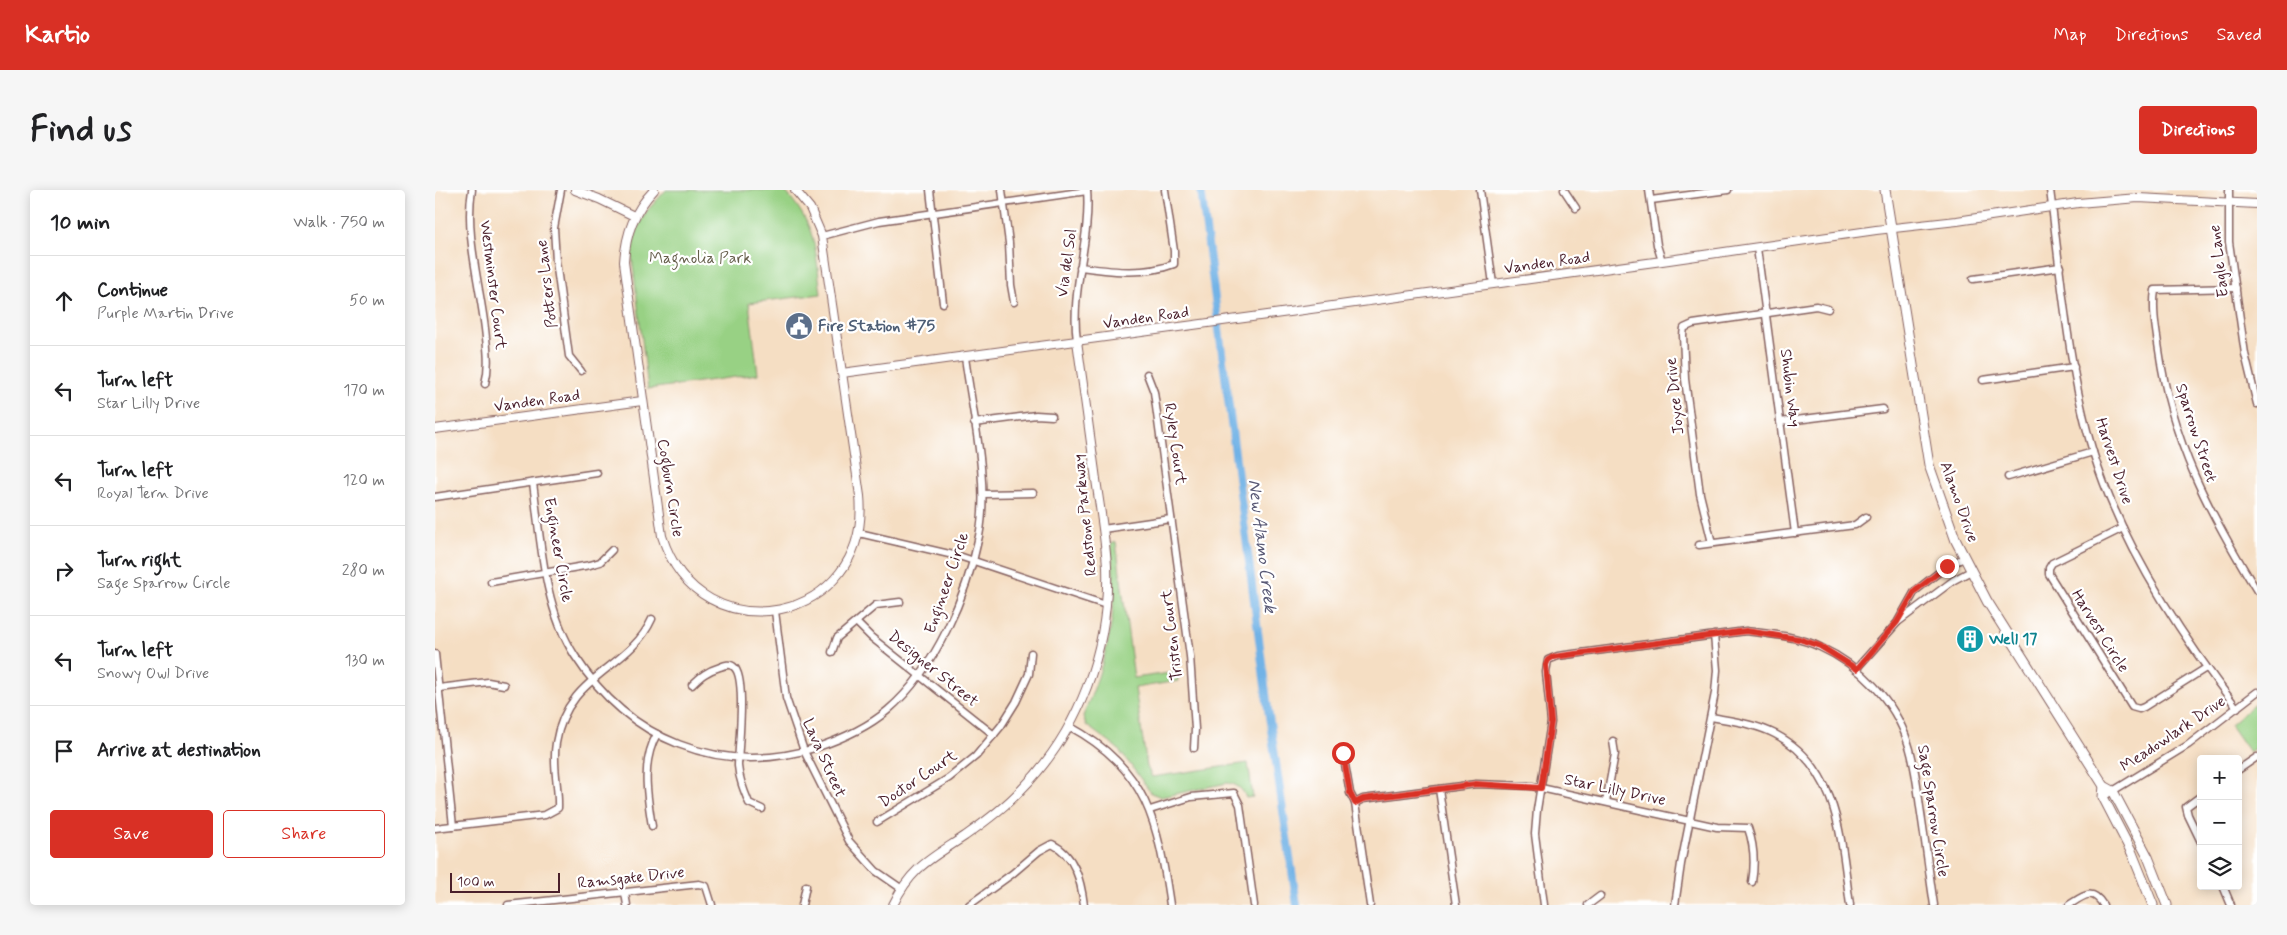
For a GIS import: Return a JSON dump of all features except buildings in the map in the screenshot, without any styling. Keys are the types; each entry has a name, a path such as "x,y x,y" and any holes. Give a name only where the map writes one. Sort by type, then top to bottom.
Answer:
{"main road":[{"name":"Alamo Drive","path":"1885,190 1929,465 1943,509 1964,558 1987,601 2109,788 2148,857 2167,905"},
{"path":"2109,788 2103,797 2132,853 2153,905"}],"street":[{"name":"Westminster Court","path":"472,190 471,226 489,370 485,384"},
{"name":"Potters Lane","path":"561,190 554,228 556,261 569,356 581,371"},
{"path":"575,190 599,199 633,216"},
{"name":"Cogburn Circle","path":"654,190 633,216 626,240 624,272 662,536 675,566 692,586 722,605 745,611 775,611 803,603 830,585 849,560 859,533 860,496 822,236 810,208 795,190"},
{"path":"930,190 943,303"},
{"path":"1002,190 1015,302"},
{"path":"1080,267 1119,273 1158,269 1174,264 1174,251 1165,190"},
{"path":"1480,190 1493,284"},
{"path":"1565,190 1575,208"},
{"path":"1649,190 1657,245 1662,261"},
{"path":"1651,200 1728,190"},
{"name":"Harvest Drive","path":"2050,190 2074,367 2093,452 2123,528 2206,668 2237,708"},
{"name":"Eagle Lane","path":"2229,190 2229,242 2245,354 2257,404"},
{"path":"822,236 879,221 1087,191"},
{"name":"Via del Sol","path":"1077,341 1074,310 1088,213 1087,191"},
{"name":"Vanden Road","path":"842,373 1891,228 1957,222 2138,194 2228,204 2257,204"},
{"name":"Shubin Way","path":"1757,248 1795,533"},
{"path":"1973,279 2060,267"},
{"name":"Sparrow Street","path":"2236,288 2155,290 2153,304 2163,377 2180,440 2196,483 2217,524 2257,591"},
{"path":"1766,314 1816,306 1828,309"},
{"name":"Joyce Drive","path":"1712,543 1700,494 1685,379 1684,328 1693,324 1766,314"},
{"name":"Redstone Parkway","path":"893,905 915,871 990,818 1011,800 1044,764 1069,726 1093,668 1101,637 1107,568 1077,341"},
{"name":"Engineer Circle","path":"533,482 551,601 574,655 607,699 629,717 657,734 687,748 739,758 771,757 804,751 836,742 862,728 888,710 920,676 940,645 973,560 979,536 983,494 965,357"},
{"path":"1983,380 2074,367"},
{"name":"Ryley Court","path":"1147,374 1154,392 1171,519"},
{"name":"Vanden Road","path":"435,429 642,401"},
{"path":"1780,422 1883,409"},
{"path":"974,423 1036,415 1052,416"},
{"path":"2008,477 2093,452"},
{"path":"435,497 597,473"},
{"path":"983,494 1033,494"},
{"path":"1699,545 1855,525 1866,517"},
{"path":"1103,529 1171,519"},
{"name":"Tristen Court","path":"1171,519 1190,656 1195,729 1194,748"},
{"name":"Harvest Circle","path":"2123,528 2052,563 2049,568 2049,574 2132,707 2144,707 2206,668"},
{"path":"859,533 973,560 1105,605"},
{"path":"491,582 595,564 600,562 612,550"},
{"path":"1857,669 1897,622 1915,591 1947,566 1964,558"},
{"path":"1897,622 1912,613 1954,580 1971,571"},
{"path":"832,652 837,638 877,605 900,602"},
{"name":"Lava Street","path":"775,611 786,698 804,751 849,842 876,871 902,889"},
{"path":"435,828 545,815 558,808 554,762 556,743 562,719 573,698 645,635 652,619"},
{"name":"Designer Street","path":"857,623 871,637 994,735"},
{"name":"Sage Sparrow Circle","path":"1541,788 1551,722 1546,672 1548,660 1558,656 1746,631 1799,639 1820,646 1857,669 1885,698 1897,718 1908,742 1914,768 1934,905"},
{"path":"1675,905 1711,718 1717,670 1714,635"},
{"name":"Doctor Court","path":"877,822 949,778 976,756 994,735 1015,702 1029,674 1031,653"},
{"path":"435,654 453,826"},
{"path":"692,685 704,672 728,664 733,665 737,670 741,697 738,766 749,803 762,809"},
{"path":"439,688 488,682 504,685"},
{"name":"Meadowlark Drive","path":"2109,788 2188,745 2257,692"},
{"path":"1711,718 1755,726 1774,733 1803,754 1816,769 1830,793 1839,822 1850,905"},
{"path":"1069,726 1096,742 1115,759 1133,780 1150,810 1158,832 1170,905"},
{"path":"652,826 646,773 652,742 657,734"},
{"path":"1606,802 1615,754 1613,741"},
{"path":"1343,753 1350,793 1355,803 1369,905"},
{"path":"2242,767 2257,757"},
{"name":"Star Lilly Drive","path":"1355,803 1363,799 1476,784 1541,788 1717,827 1748,828 1755,867 1753,882"},
{"path":"1541,788 1535,834 1544,905"},
{"path":"1439,789 1456,905"},
{"path":"1150,810 1191,797 1223,792 1234,793 1241,805 1254,905"},
{"path":"2197,799 2186,807 2188,816 2197,834"},
{"path":"969,905 1013,874 1039,851 1052,844 1063,850 1076,870 1085,905"},
{"name":"Ramsgate Drive","path":"508,905 541,903 699,884 706,886 712,905"},
{"path":"801,905 806,886"},
{"path":"2225,890 2231,905"},
{"path":"625,893 627,905"},
{"path":"2069,905 2085,895 2098,897 2103,905"},
{"path":"1588,905 1600,896"}],"green space":[{"name":"Magnolia Park","path":"666,190 784,190 795,203 809,227 813,238 821,294 749,303 758,374 648,389 631,249 639,225 647,211"},
{"path":"1116,542 1134,678 1177,672 1178,681 1135,688 1147,767 1152,777 1248,763 1253,797 1246,798 1243,792 1234,784 1227,783 1161,797 1151,793 1117,748 1086,725 1083,716 1100,672 1111,625 1114,594 1111,544"},
{"path":"2257,702 2257,747 2249,752 2230,725"}],"waterway":[{"name":"New Alamo Creek","path":"1201,190 1268,709 1297,905"}],"place":[{"name":"Fire Station #75","path":"799,326"},
{"name":"Well 17","path":"1970,639"}],"route":[{"path":"1343,753 1350,793 1355,803 1363,799 1476,784 1541,788 1551,722 1546,665 1548,660 1553,657 1746,631 1775,634 1820,646 1857,669 1897,622 1915,591 1947,566"}]}
